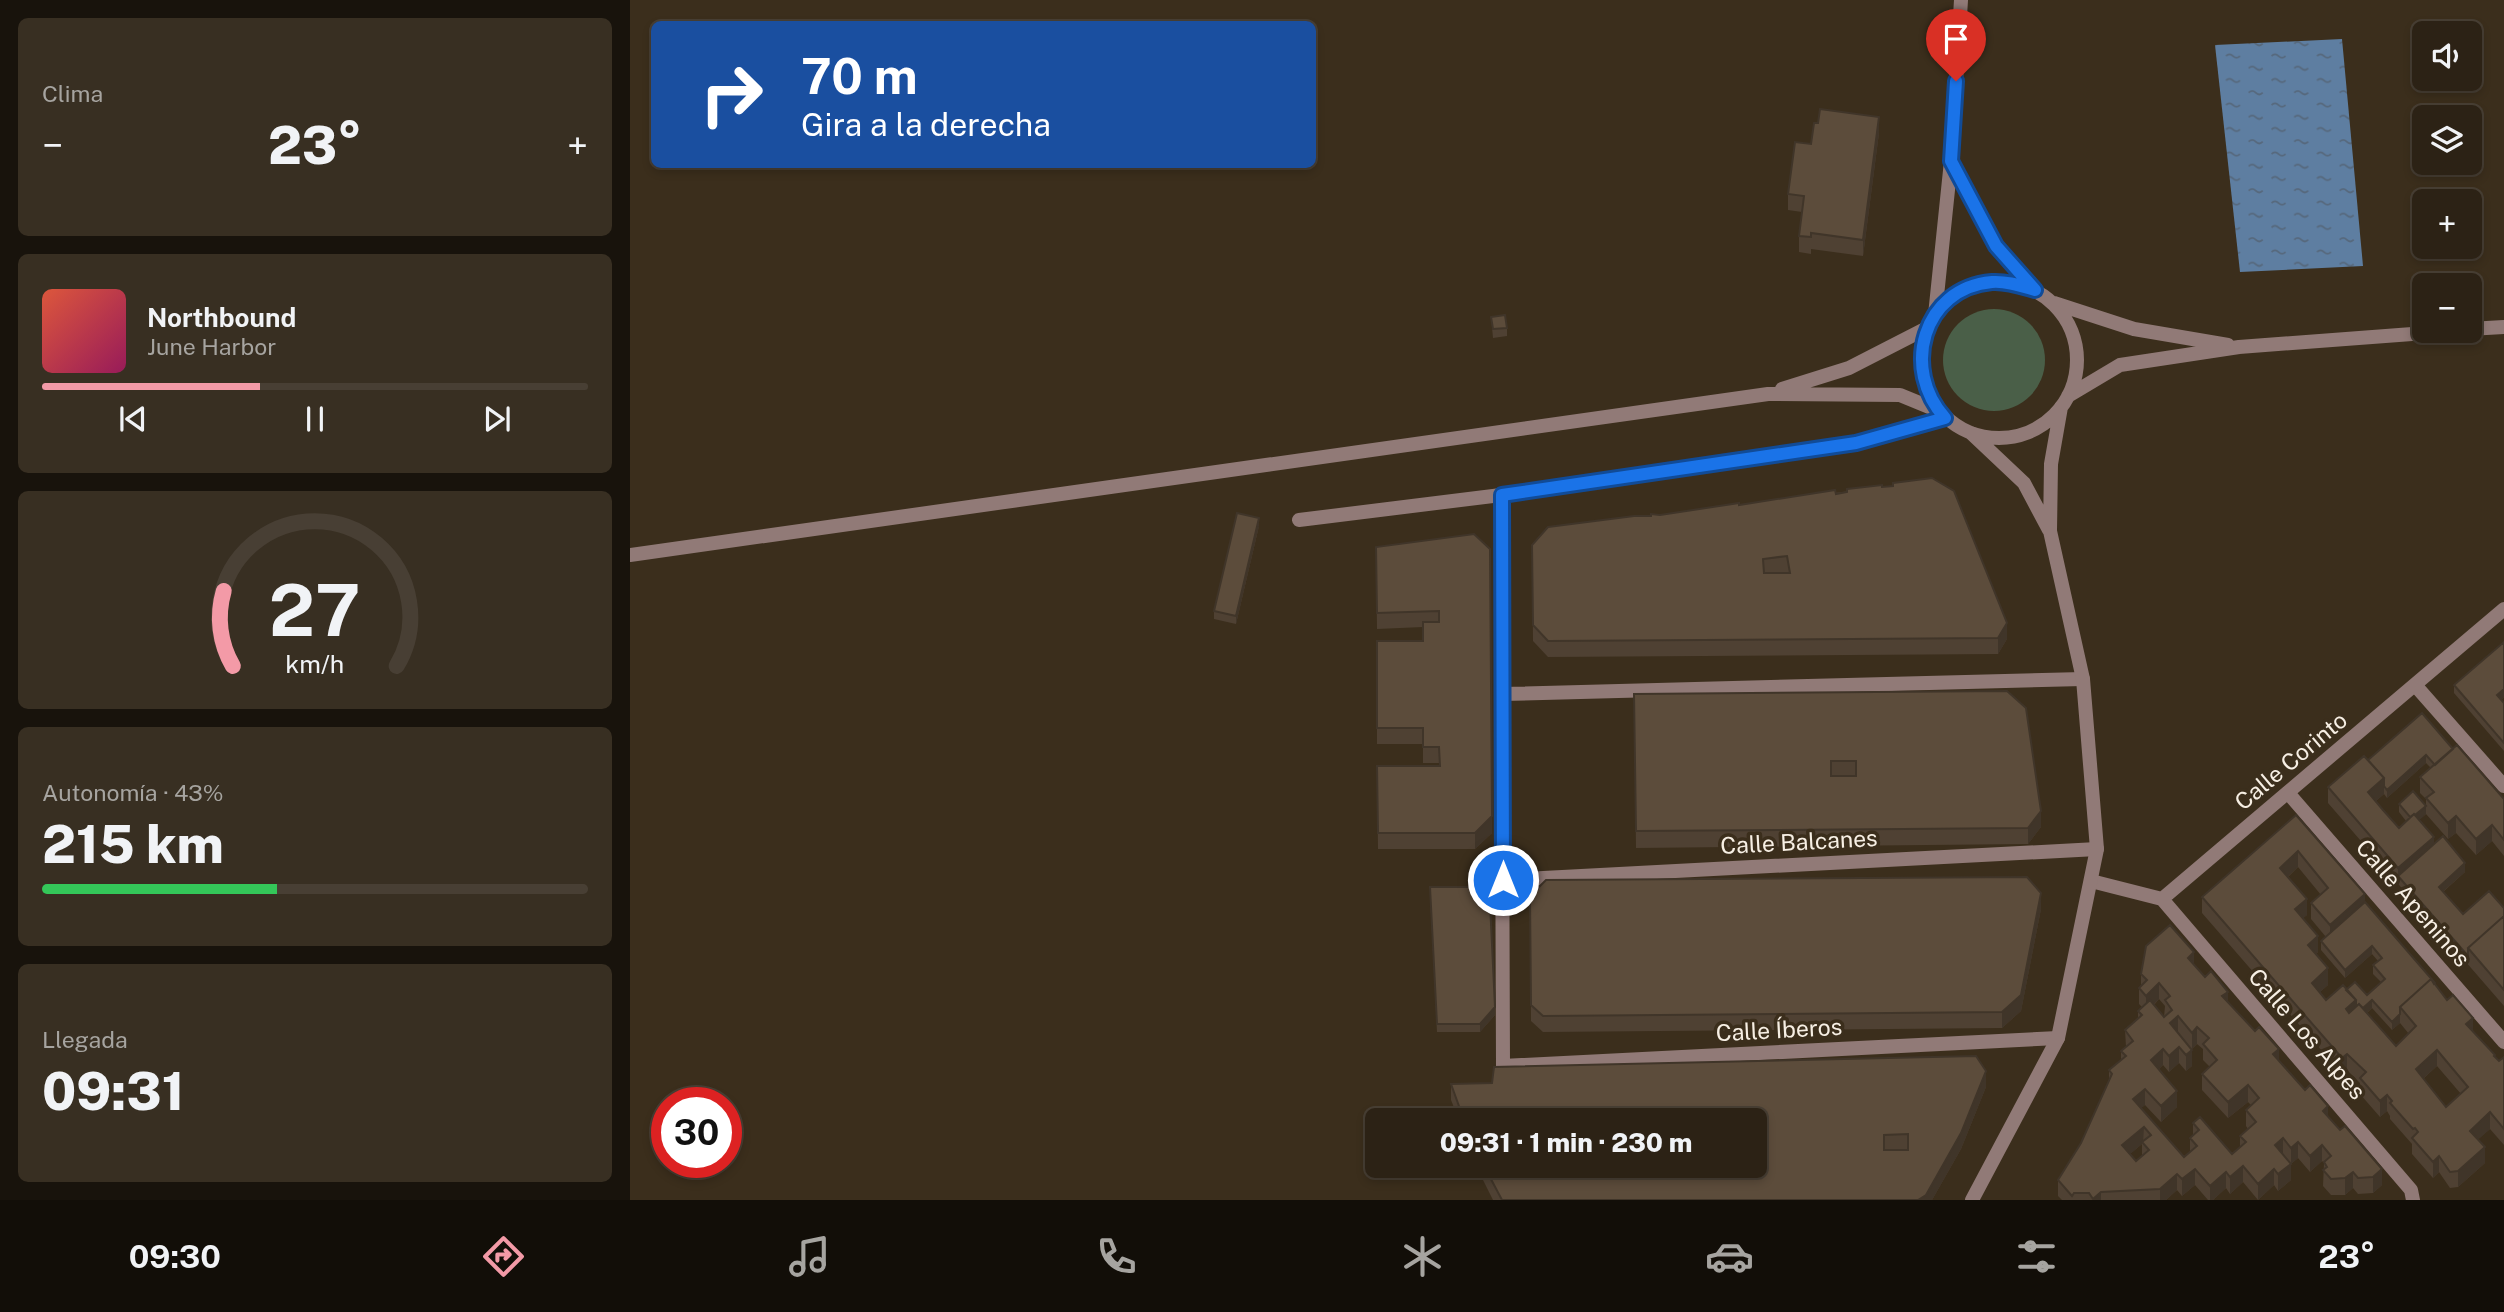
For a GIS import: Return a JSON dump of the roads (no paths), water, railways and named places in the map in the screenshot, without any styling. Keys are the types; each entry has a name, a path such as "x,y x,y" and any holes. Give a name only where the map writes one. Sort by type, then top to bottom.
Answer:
{"street":[{"path":"1935,315 1951,161 1961,0"},
{"path":"1951,161 1996,246 2035,290 2065,318 2074,337 2077,357 2075,377 2064,402 2052,464 2050,531 2082,679 2097,849 2058,1038 1972,1200"},
{"path":"1942,414 1927,392 1921,372 1921,349 1927,328 1935,315 1950,299 1969,287 1992,282 2014,283 2035,290"},
{"path":"2052,303 2134,329 2239,347"},
{"path":"2482,329 2504,327"},
{"path":"1768,394 1849,368 1927,328"},
{"path":"1971,433 1995,438 2020,435 2043,425 2064,402 2120,365 2239,347 2412,334"},
{"path":"630,555 1768,394 1900,395 1942,414 1971,433 2024,483 2050,531"},
{"path":"1299,520 1502,495 1856,443 1942,414"},
{"path":"1502,495 1503,880"},
{"name":"Calle Corinto","path":"2162,900 2504,609"},
{"path":"1502,694 2082,679"},
{"path":"2415,685 2504,786"},
{"name":"Calle Apeninos","path":"2288,794 2504,1042"},
{"name":"Calle Balcanes","path":"1503,880 2097,849"},
{"name":"Calle Íberos","path":"1503,880 1503,1066 2058,1038"},
{"path":"2091,881 2162,900"},
{"name":"Calle Los Alpes","path":"2162,900 2402,1179 2411,1190 2413,1200"}],"water":[{"path":"2342,39 2363,266 2240,272 2215,45"}]}
